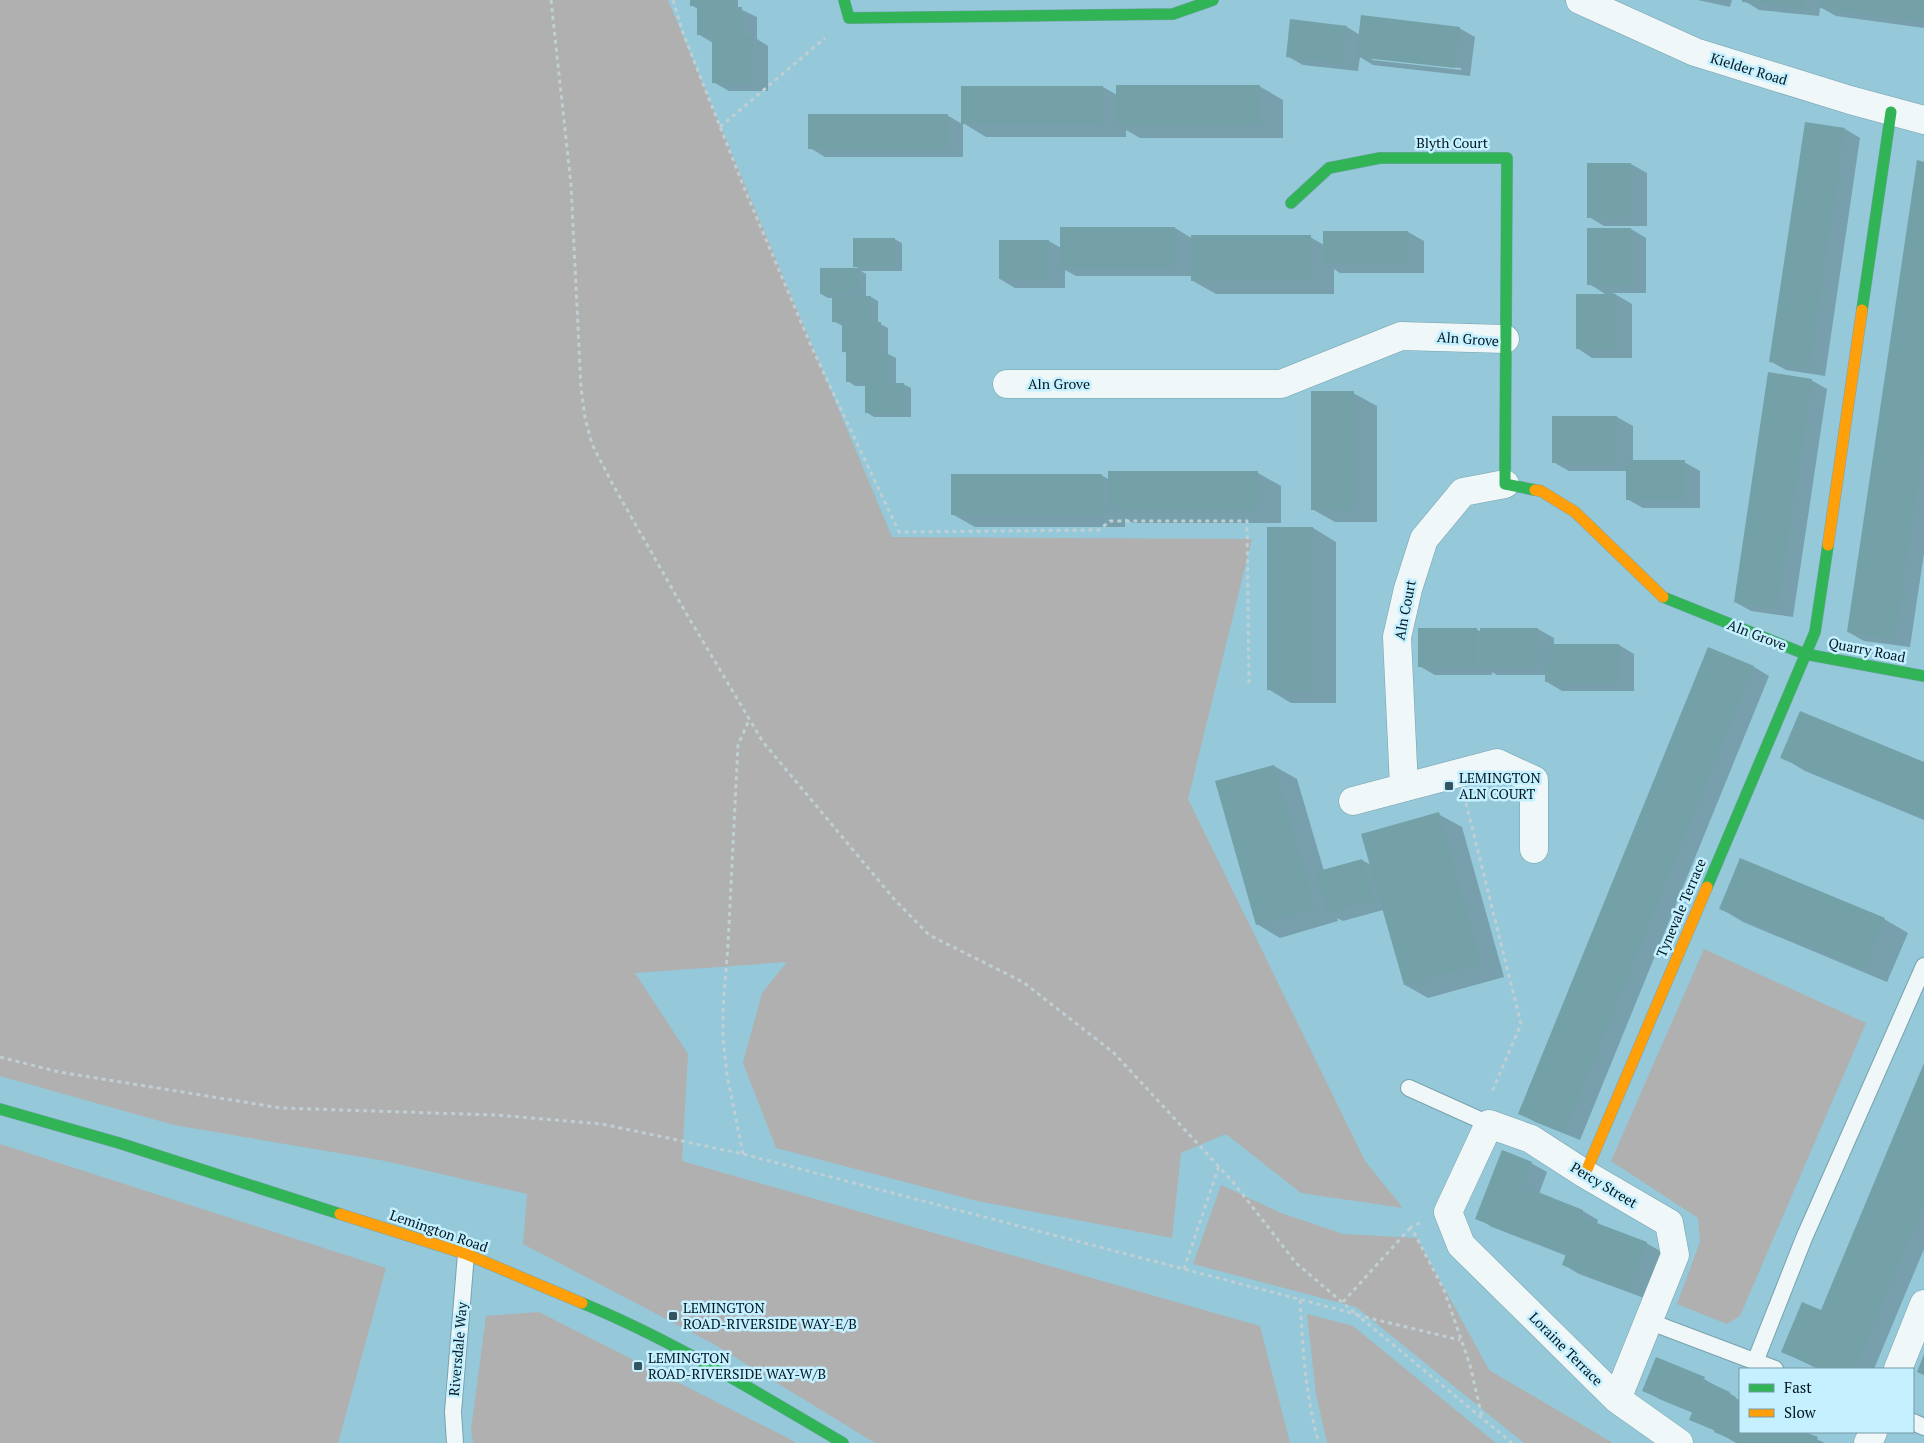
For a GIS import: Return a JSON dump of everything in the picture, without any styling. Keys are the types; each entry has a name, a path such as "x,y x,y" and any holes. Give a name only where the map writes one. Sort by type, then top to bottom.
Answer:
{"street":[{"path":"844,0 848,18 1173,14 1213,0"},
{"name":"Kielder Road","path":"1580,0 1695,52 1891,112 1924,120"},
{"name":"Tynevale Terrace","path":"1585,1174 1815,632 1891,112"},
{"name":"Blyth Court","path":"1291,203 1329,168 1380,158 1507,158 1505,339"},
{"name":"Aln Grove","path":"1007,384 1281,384 1401,336 1505,339 1505,484 1542,491 1575,512 1665,599 1805,654"},
{"name":"Aln Court","path":"1404,787 1398,637 1408,589 1421,547 1424,539 1463,492 1505,484"},
{"name":"Quarry Road","path":"1805,654 1924,676"},
{"path":"1353,801 1497,763 1534,780 1534,849"},
{"name":"Lemington Road","path":"0,1109 119,1143 466,1254 605,1312 714,1367 843,1443"},
{"path":"1448,1212 1485,1122"},
{"name":"Percy Street","path":"1485,1122 1531,1139 1585,1174 1670,1223 1675,1255 1617,1399"},
{"name":"Loraine Terrace","path":"1448,1212 1461,1245 1617,1399 1679,1443"},
{"path":"1898,1368 1924,1305"}],"lane":[{"path":"1755,1362 1804,1238 1924,966"},
{"path":"1409,1088 1485,1122"},
{"name":"Riversdale Way","path":"455,1443 453,1412 466,1254"},
{"path":"1648,1321 1772,1368"}],"path":[{"path":"551,0 571,185 581,388 585,418 592,444 612,485 763,742 888,892 929,935 1023,982 1114,1053 1233,1182 1296,1262 1512,1443"},
{"path":"673,0 720,127 812,348 899,532 1099,530 1110,521 1247,521 1249,686"},
{"path":"720,127 848,18"},
{"path":"744,1154 727,1075 723,1038 723,1008 738,745 750,720"},
{"path":"1458,773 1521,1024 1485,1122"},
{"path":"0,1058 59,1072 281,1108 496,1115 602,1124 744,1154 1300,1300 1461,1340"},
{"path":"1184,1269 1219,1166"},
{"path":"1343,1302 1411,1227 1448,1212"},
{"path":"1411,1227 1444,1290 1470,1365 1482,1418"},
{"path":"1300,1300 1306,1377 1312,1418 1320,1443"}],"shaded area":[{"path":"0,0 668,0 892,537 1252,539 1188,799 1365,1161 1403,1208 1301,1193 1226,1134 1181,1153 1172,1238 977,1201 776,1148 743,1063 762,993 787,962 635,973 688,1054 682,1161 1260,1326 1290,1443 875,1443 712,1343 523,1244 527,1194 385,1161 174,1125 0,1076"},
{"path":"1704,949 1866,1023 1740,1316 1727,1324 1677,1304 1700,1242 1698,1218 1611,1161"},
{"path":"0,1144 386,1268 338,1443 0,1443"},
{"path":"1221,1185 1281,1213 1343,1234 1417,1238 1489,1370 1613,1443 1524,1443 1356,1307 1193,1264"},
{"path":"539,1312 796,1443 473,1443 471,1430 486,1316"},
{"path":"1307,1314 1353,1326 1496,1443 1327,1443 1316,1394"}],"building":[{"path":"690,0 731,0 731,6 690,6"},
{"path":"1742,0 1805,0 1804,8 1742,2"},
{"path":"1821,0 1924,0 1924,22 1820,8"},
{"path":"697,7 742,7 742,36 753,36 753,83 712,83 712,35 697,35"},
{"path":"1361,15 1460,27 1455,68 1356,57"},
{"path":"1290,19 1347,26 1343,63 1286,57"},
{"path":"1116,85 1260,85 1260,125 1116,125"},
{"path":"961,86 1103,86 1103,124 961,124"},
{"path":"808,114 948,114 948,149 808,149"},
{"path":"1805,122 1845,128 1809,368 1769,362"},
{"path":"1917,160 1924,162 1924,441 1895,639 1847,632"},
{"path":"1587,163 1631,163 1631,218 1587,218"},
{"path":"1060,227 1175,227 1175,268 1060,268"},
{"path":"1587,228 1631,228 1631,285 1587,285"},
{"path":"1323,231 1408,231 1408,264 1323,264"},
{"path":"1191,235 1311,235 1311,281 1191,281"},
{"path":"853,238 895,238 895,267 853,267"},
{"path":"999,240 1049,240 1049,279 999,279"},
{"path":"820,268 859,268 859,294 820,294"},
{"path":"1576,294 1616,294 1616,349 1576,349"},
{"path":"832,296 871,296 871,322 881,322 881,353 888,353 888,383 904,383 904,413 865,413 865,382 846,382 846,352 842,352 842,322 832,322"},
{"path":"1768,372 1812,379 1777,609 1734,602"},
{"path":"1311,391 1354,391 1354,510 1311,510"},
{"path":"1552,416 1617,416 1617,463 1552,463"},
{"path":"1626,460 1685,460 1685,500 1626,500"},
{"path":"1108,471 1258,471 1258,510 1108,510"},
{"path":"951,474 1102,474 1102,515 951,515"},
{"path":"1267,527 1313,527 1313,690 1267,690"},
{"path":"1418,628 1477,628 1477,667 1418,667"},
{"path":"1480,628 1538,628 1538,667 1480,667"},
{"path":"1545,644 1619,644 1619,682 1545,682"},
{"path":"1708,647 1754,666 1564,1133 1518,1114"},
{"path":"1800,711 1924,762 1924,818 1780,758"},
{"path":"1274,765 1315,908 1256,925 1215,781"},
{"path":"1439,812 1481,964 1404,985 1361,834"},
{"path":"1740,858 1885,918 1864,969 1719,909"},
{"path":"1362,859 1374,900 1327,913 1315,872"},
{"path":"1924,1063 1924,1203 1855,1368 1819,1368 1781,1352 1802,1302 1821,1310"},
{"path":"1502,1150 1532,1162 1523,1186 1583,1210 1581,1217 1647,1242 1628,1290 1562,1265 1566,1254 1475,1219"},
{"path":"1924,1354 1924,1375 1917,1372"},
{"path":"1656,1357 1705,1377 1691,1411 1642,1391"},
{"path":"1705,1381 1730,1392 1714,1430 1689,1420"},
{"path":"1729,1396 1739,1400 1739,1433 1751,1433 1746,1443 1740,1443 1714,1432"},
{"path":"1754,1433 1808,1433 1818,1437 1816,1443 1749,1443"}],"traffic: fast":[{"path":"844,0 849,18 1173,14 1213,0"},
{"path":"1862,310 1891,112"},
{"path":"1291,203 1329,168 1380,158 1507,158 1505,484 1535,490"},
{"path":"1707,887 1815,632 1828,545"},
{"path":"1663,597 1805,654 1924,676"},
{"path":"0,1109 119,1143 340,1214"},
{"path":"582,1303 683,1351 843,1443"}],"traffic: slow":[{"path":"1828,545 1862,310"},
{"path":"1535,490 1541,491 1575,512 1663,597"},
{"path":"1585,1174 1707,887"},
{"path":"340,1214 466,1254 582,1303"}],"place":[{"name":"LEMINGTON ALN COURT","path":"1449,786"},
{"name":"LEMINGTON ROAD-RIVERSIDE WAY-E/B","path":"673,1316"},
{"name":"LEMINGTON ROAD-RIVERSIDE WAY-W/B","path":"638,1366"}]}
